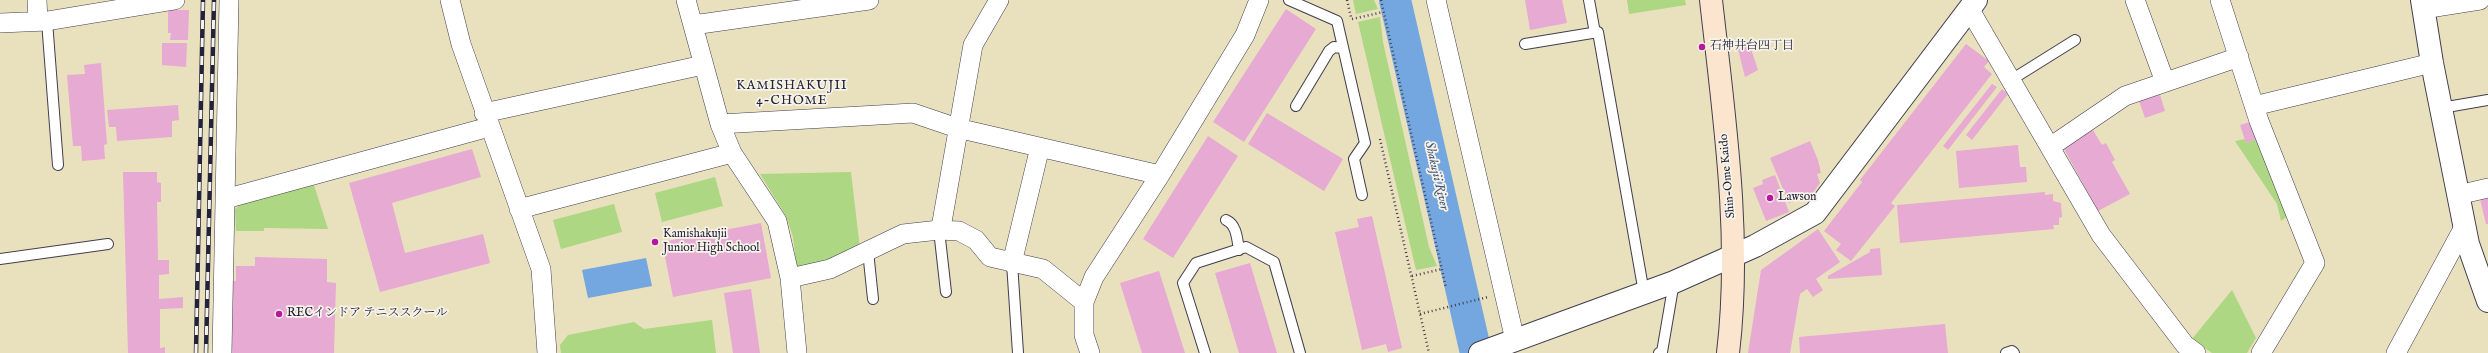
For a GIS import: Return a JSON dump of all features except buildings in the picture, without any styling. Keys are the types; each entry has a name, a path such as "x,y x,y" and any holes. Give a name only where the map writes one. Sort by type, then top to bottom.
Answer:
{"main road":[{"name":"Shin-Ome Kaido","path":"1710,0 1720,79 1734,256 1728,353"}],"street":[{"path":"37,0 42,21"},
{"path":"0,23 42,21 175,0"},
{"path":"222,353 229,0"},
{"path":"450,0 461,44 541,270 547,353"},
{"path":"686,0 720,124 732,153 777,221 790,278 797,353"},
{"path":"693,25 869,0"},
{"path":"939,230 942,222 957,128 973,45 998,0"},
{"path":"1090,353 1084,334 1084,302 1094,277 1160,175 1245,35 1259,0 1252,0"},
{"path":"1436,0 1515,340"},
{"path":"2135,0 2165,82"},
{"path":"2220,0 2254,106 2315,264 2261,353"},
{"path":"2480,0 2423,4 2432,63 2464,227 2468,244 2482,267 2488,301"},
{"path":"1487,350 1674,282 1734,256 1815,213 1973,5 2011,80 2101,235 2185,345 2196,353"},
{"path":"2050,147 2125,96 2239,57"},
{"path":"2254,106 2432,63"},
{"path":"225,199 487,120 703,65"},
{"path":"720,124 913,113 957,128 1160,175"},
{"path":"1012,263 1040,147"},
{"path":"519,209 732,153"},
{"path":"2458,195 2488,188"},
{"path":"2396,353 2464,227"},
{"path":"790,278 830,269 903,234 939,230 959,231 976,240 990,257 1043,269 1084,302"}],"lane":[{"path":"1289,0 1337,20 1342,48 1365,143 1354,159 1362,196"},
{"path":"1589,0 1595,33"},
{"path":"42,21 58,165"},
{"path":"1525,44 1598,32 1644,293"},
{"path":"2011,80 2075,40"},
{"path":"1296,106 1329,51 1334,47 1342,48"},
{"path":"2441,108 2488,100"},
{"path":"1226,220 1232,222 1235,229 1239,250"},
{"path":"939,230 946,292"},
{"path":"0,259 108,244"},
{"path":"1205,353 1183,283 1196,263 1246,247 1274,262 1300,353"},
{"path":"868,251 873,299"},
{"path":"1012,263 1018,353"},
{"path":"1659,353 1662,352 1674,282"},
{"path":"2006,353 2012,351 2014,353"}],"path":[{"path":"1348,0 1354,26"},
{"path":"1381,0 1446,288"},
{"path":"1352,19 1384,12"},
{"path":"1378,132 1429,353"},
{"path":"1412,276 1442,269"},
{"path":"1420,314 1482,298"}],"green space":[{"path":"1353,0 1374,0 1378,9 1356,14"},
{"path":"1627,0 1685,0 1686,5 1629,14"},
{"path":"1380,17 1383,42 1429,247 1437,266 1416,270 1358,22"},
{"path":"2245,139 2246,143 2256,139 2288,216 2281,221 2277,204 2235,141"},
{"path":"851,172 860,249 797,270 793,237 786,216 760,174"},
{"path":"715,177 723,206 662,222 655,193"},
{"path":"314,185 328,229 264,228 264,231 236,231 235,209 241,203"},
{"path":"614,204 622,232 561,249 553,220"},
{"path":"2232,290 2256,338 2247,353 2212,353 2192,339"},
{"path":"712,320 716,353 561,353 560,345 568,335 634,322 644,329"}],"water":[{"path":"646,258 652,286 588,298 582,270"}],"waterway":[{"name":"Shakujii River","path":"1395,0 1476,353"}],"railway":[{"path":"196,353 203,0"},
{"path":"206,353 214,0"}],"place":[{"name":"石神井台四丁目","path":"1702,47"},
{"name":"Lawson","path":"1770,198"},
{"name":"Kamishakujii Junior High School","path":"655,242"},
{"name":"RECインドア テニススクール","path":"279,314"}],"district":[{"name":"KAMISHAKUJII 4-CHOME","path":"792,94"}]}
